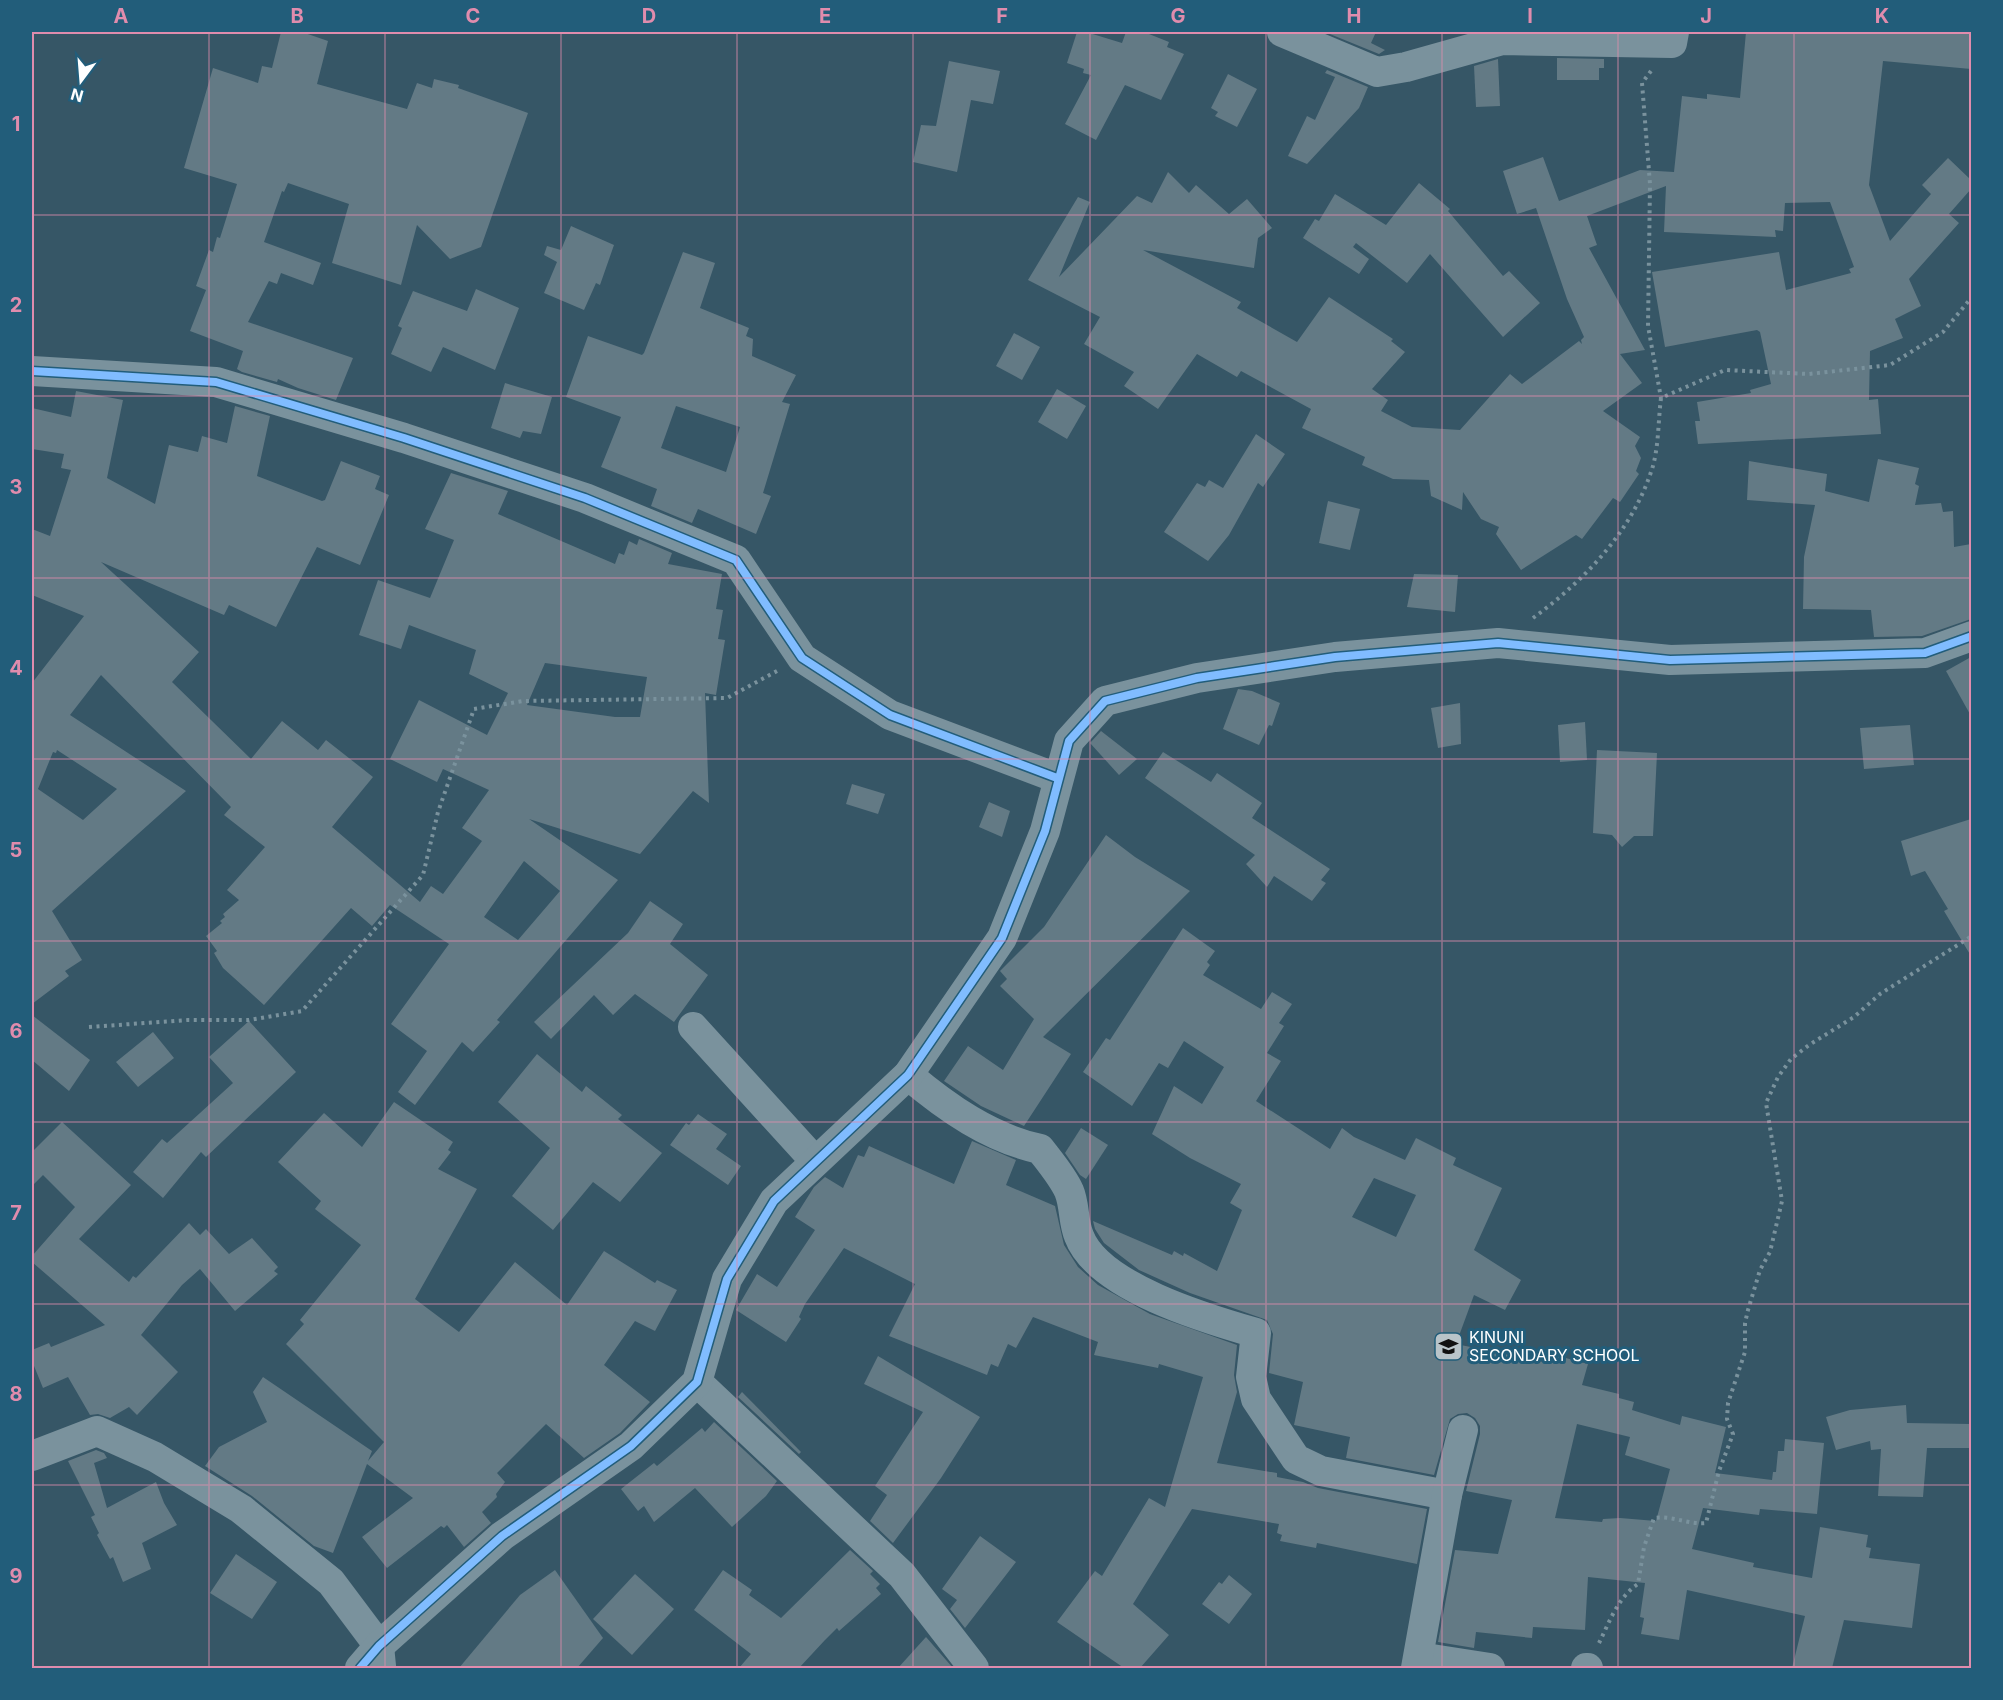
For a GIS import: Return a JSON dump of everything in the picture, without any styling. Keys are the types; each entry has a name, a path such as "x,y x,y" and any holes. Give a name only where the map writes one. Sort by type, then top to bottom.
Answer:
{"street":[{"path":"1282,32 1377,72 1406,67 1502,40 1673,37"},
{"path":"32,371 216,382 404,438 585,498 736,560 802,658 890,715 1058,778"},
{"path":"360,1668 380,1657 502,1536 631,1446 697,1382 727,1279 774,1200 908,1075 1002,938 1045,831 1069,741 1106,700 1197,678 1324,659 1498,643 1670,660 1925,653 1971,636"},
{"path":"693,1027 815,1161"},
{"path":"908,1075 933,1097 980,1126 1013,1143 1040,1149 1069,1192 1079,1237 1093,1258 1142,1292 1204,1318 1256,1333 1251,1377 1256,1399 1296,1459 1321,1471 1447,1495"},
{"path":"697,1382 902,1575 974,1668"},
{"path":"1463,1430 1447,1495 1418,1663 1490,1668"},
{"path":"32,1456 97,1431 155,1457 241,1509 331,1582 380,1657"}],"path":[{"path":"1498,643 1557,600 1617,540 1652,471 1661,398 1648,326 1650,184 1642,83 1673,37"},
{"path":"1661,398 1725,370 1809,374 1890,365 1942,332 1971,297"},
{"path":"89,1028 188,1020 249,1020 302,1011 423,875 438,812 474,709 523,701 728,698 802,658"},
{"path":"1587,1668 1615,1611 1638,1584 1644,1547 1654,1518 1664,1516 1696,1524 1706,1523 1719,1471 1733,1434 1728,1419 1728,1403 1745,1352 1745,1323 1748,1310 1760,1270 1770,1252 1782,1201 1766,1103 1778,1077 1791,1059 1809,1045 1854,1017 1880,994 1971,936"}],"building":[{"path":"281,32 302,32 328,41 317,84 407,109 417,83 432,88 434,79 459,85 458,88 528,113 481,247 450,259 417,225 401,285 332,263 349,204 288,183 284,192 282,191 264,242 321,263 313,285 281,273 277,284 269,281 248,322 353,358 336,400 278,379 277,382 242,372 237,369 243,351 190,331 206,290 196,286 209,250 213,252 217,237 220,238 237,184 184,168 213,68 258,83 262,66 272,68"},
{"path":"1077,32 1086,32 1122,43 1126,32 1144,32 1169,42 1167,47 1184,54 1161,100 1125,85 1096,140 1065,124 1091,75 1083,73 1084,69 1067,63"},
{"path":"1325,32 1376,32 1371,43 1385,50 1379,54"},
{"path":"1746,32 1971,32 1971,69 1883,61 1869,185 1890,241 1931,194 1922,185 1948,158 1971,180 1971,189 1949,214 1959,223 1909,279 1921,306 1895,319 1903,338 1870,351 1869,400 1878,399 1881,434 1698,444 1695,421 1700,421 1697,402 1751,393 1750,390 1771,384 1760,332 1757,330 1665,347 1652,272 1779,252 1786,290 1851,273 1849,269 1854,267 1830,202 1785,203 1783,231 1775,230 1776,237 1664,232 1666,186 1587,216 1597,245 1589,248 1645,350 1620,354 1642,383 1603,411 1640,437 1635,446 1641,458 1636,471 1639,474 1620,502 1613,498 1582,539 1576,535 1521,570 1496,534 1499,527 1481,519 1463,492 1462,510 1431,496 1429,480 1393,479 1362,465 1365,457 1302,428 1311,409 1241,371 1237,377 1197,354 1158,409 1124,386 1134,372 1084,344 1100,317 1028,280 1078,197 1090,202 1059,277 1137,196 1152,203 1168,172 1189,193 1196,185 1229,214 1247,199 1272,228 1258,238 1254,268 1143,250 1241,302 1237,308 1297,342 1329,297 1393,339 1391,341 1405,352 1372,389 1388,400 1381,411 1412,427 1460,430 1510,374 1522,384 1579,341 1582,344 1581,340 1584,337 1567,299 1536,208 1517,214 1503,171 1543,157 1559,201 1640,170 1674,172 1682,96 1707,99 1707,94 1740,98"},
{"path":"1557,58 1604,59 1604,68 1599,68 1599,80 1557,80"},
{"path":"1498,59 1500,106 1476,107 1474,66"},
{"path":"949,61 1000,71 993,104 971,100 957,172 913,162 921,125 936,126"},
{"path":"1327,70 1368,87 1359,108 1307,164 1288,156 1307,116 1315,120 1335,77 1325,73"},
{"path":"1228,74 1257,89 1237,127 1215,116 1218,112 1211,108"},
{"path":"1419,183 1450,209 1448,211 1503,276 1509,271 1540,303 1503,337 1430,254 1407,283 1356,243 1353,247 1369,259 1359,274 1303,238 1315,219 1319,221 1335,194 1386,225"},
{"path":"571,226 614,245 600,285 596,283 584,310 544,293 557,262 544,255 547,246 561,250"},
{"path":"683,252 715,263 700,308 749,328 746,336 753,339 752,356 796,375 782,402 790,404 763,493 771,496 756,534 698,509 692,523 651,506 657,489 601,467 621,417 566,397 588,336 642,355","holes":["676,406 740,427 726,472 661,448"]},
{"path":"476,289 519,308 495,370 443,347 431,372 391,354 402,328 398,326 413,291 467,311"},
{"path":"1014,333 1040,347 1022,380 996,366"},
{"path":"505,383 552,397 541,434 523,431 520,438 491,428"},
{"path":"1057,389 1086,406 1067,439 1038,422"},
{"path":"76,391 123,400 107,478 155,504 169,445 198,452 202,436 227,443 235,406 270,416 257,476 322,501 325,500 341,461 380,476 375,489 389,495 360,565 317,547 276,627 229,605 224,615 101,562 199,652 172,682 251,759 282,721 318,750 326,740 373,777 332,827 420,902 431,886 443,894 482,841 462,828 489,790 443,769 437,782 390,759 419,700 487,735 508,693 469,674 476,650 409,625 401,649 359,635 378,580 430,598 454,540 425,529 451,473 508,491 498,514 615,564 619,553 624,555 629,541 637,545 639,539 672,553 668,564 722,574 716,609 723,610 718,639 725,640 716,695 705,693 709,803 693,791 640,854 529,819 618,880 497,1020 500,1022 473,1052 462,1042 415,1105 398,1092 427,1051 391,1024 449,944 390,905 372,926 351,908 264,1005 223,968 214,953 217,951 206,936 222,923 220,921 225,917 223,914 239,900 227,890 265,847 224,815 231,807 101,675 70,715 186,791 52,911 82,960 65,971 69,976 32,1004 32,683 84,616 32,595 32,529 50,536 71,470 61,468 64,454 32,449 32,408 71,417","holes":["545,663 647,677 640,717 615,717 527,705","57,750 117,789 83,820 38,789 53,752 56,753","524,861 560,891 518,940 484,917"]},
{"path":"1256,434 1285,454 1263,487 1258,483 1229,535 1208,561 1164,532 1197,483 1205,487 1209,480 1223,488"},
{"path":"1878,459 1919,468 1915,484 1919,486 1915,505 1941,503 1943,512 1953,511 1954,547 1971,544 1971,619 1922,636 1874,637 1871,610 1803,609 1804,557 1815,505 1747,500 1749,461 1827,474 1825,491 1869,502"},
{"path":"1328,501 1360,509 1350,550 1319,543"},
{"path":"1414,574 1458,575 1455,612 1407,607"},
{"path":"1971,657 1971,716 1946,671"},
{"path":"1238,689 1252,691 1280,703 1272,726 1269,725 1259,745 1223,729"},
{"path":"1460,703 1461,744 1438,748 1431,708"},
{"path":"1585,722 1587,760 1560,762 1558,725"},
{"path":"1910,725 1914,765 1864,769 1860,728"},
{"path":"1101,731 1137,759 1119,775 1090,743"},
{"path":"1597,750 1657,753 1653,836 1634,836 1622,847 1612,835 1593,833"},
{"path":"1163,752 1211,782 1217,773 1262,803 1252,818 1330,869 1321,880 1326,883 1312,901 1274,876 1267,887 1246,864 1255,855 1145,778"},
{"path":"852,784 885,794 878,814 846,804"},
{"path":"989,802 1010,811 1002,837 979,827"},
{"path":"1971,819 1971,956 1944,911 1948,909 1925,871 1911,876 1901,841"},
{"path":"1106,835 1135,857 1190,891 1043,1037 1071,1054 1024,1126 981,1106 944,1081 968,1046 1003,1070 1034,1019 1000,986 1007,979 1000,971 1044,927"},
{"path":"650,901 683,924 670,944 708,975 674,1022 635,994 613,1015 594,995 551,1039 534,1022 628,933"},
{"path":"1183,928 1215,951 1207,962 1210,965 1203,975 1261,1009 1272,992 1292,1004 1279,1023 1284,1026 1267,1053 1281,1061 1256,1101 1330,1149 1342,1128 1354,1137 1405,1160 1416,1138 1456,1158 1453,1165 1502,1188 1474,1250 1521,1280 1505,1310 1474,1295 1456,1344 1548,1363 1551,1354 1588,1364 1582,1385 1619,1394 1619,1398 1634,1402 1632,1410 1680,1425 1682,1416 1726,1427 1715,1473 1772,1480 1773,1472 1776,1472 1778,1451 1784,1451 1785,1439 1824,1443 1817,1514 1760,1509 1759,1515 1703,1508 1692,1549 1754,1563 1753,1567 1812,1578 1820,1527 1868,1535 1866,1547 1871,1548 1869,1558 1920,1564 1912,1628 1844,1620 1832,1668 1792,1668 1805,1616 1687,1590 1679,1640 1641,1634 1644,1618 1640,1617 1645,1583 1588,1577 1585,1630 1533,1627 1532,1638 1476,1632 1474,1648 1438,1642 1455,1550 1498,1554 1512,1500 1466,1491 1480,1426 1475,1418 1467,1413 1458,1414 1450,1419 1434,1475 1346,1458 1350,1437 1294,1425 1303,1382 1269,1373 1273,1334 1267,1320 1190,1293 1139,1270 1104,1243 1093,1221 1172,1255 1174,1251 1183,1256 1184,1253 1217,1271 1242,1210 1230,1203 1241,1184 1190,1158 1152,1134 1174,1086 1202,1104 1224,1067 1184,1041 1168,1068 1159,1063 1132,1106 1083,1072 1106,1038 1110,1040","holes":["1374,1178 1416,1195 1396,1237 1352,1217","1577,1424 1630,1437 1625,1455 1670,1469 1656,1521 1620,1518 1603,1519 1602,1522 1555,1518"]},
{"path":"32,1015 90,1060 69,1091 32,1060"},
{"path":"249,1021 296,1072 206,1157 201,1152 163,1198 133,1172 162,1139 167,1143 233,1083 209,1057"},
{"path":"153,1032 174,1058 138,1087 116,1062"},
{"path":"537,1054 582,1092 586,1086 622,1115 618,1119 662,1153 620,1202 593,1182 553,1230 512,1196 550,1148 498,1102"},
{"path":"394,1102 453,1142 448,1150 451,1152 438,1169 477,1189 415,1299 459,1332 515,1262 567,1305 604,1251 655,1283 657,1280 677,1290 655,1331 635,1321 604,1365 650,1402 620,1433 584,1458 546,1424 497,1473 505,1482 496,1494 497,1497 482,1512 491,1523 464,1547 447,1525 444,1528 441,1526 387,1568 362,1537 413,1498 367,1464 333,1553 314,1546 252,1496 205,1466 219,1447 267,1422 253,1392 263,1377 372,1451 368,1461 384,1442 286,1344 304,1324 300,1320 361,1245 315,1209 321,1201 278,1162 324,1113 362,1147"},
{"path":"698,1114 727,1134 716,1149 741,1166 728,1185 670,1145 686,1123 689,1125"},
{"path":"62,1122 131,1185 79,1239 129,1282 133,1276 136,1278 189,1223 200,1235 206,1229 229,1254 252,1238 278,1267 274,1271 278,1274 235,1311 200,1269 182,1285 141,1335 178,1372 137,1415 129,1407 110,1418 98,1414 90,1415 68,1377 43,1388 32,1361 32,1350 49,1343 51,1347 105,1325 32,1262 32,1256 75,1207 43,1175 32,1186 32,1152"},
{"path":"1081,1128 1108,1145 1086,1179 1080,1175 1065,1153"},
{"path":"972,1141 1016,1160 1006,1185 1055,1206 1064,1245 1078,1267 1098,1285 1150,1314 1237,1345 1234,1375 1237,1392 1217,1463 1277,1473 1277,1477 1303,1482 1318,1488 1427,1509 1417,1564 1317,1543 1316,1548 1280,1541 1282,1535 1277,1533 1279,1524 1192,1509 1133,1604 1169,1635 1140,1668 1124,1668 1057,1622 1095,1571 1102,1576 1149,1498 1165,1507 1203,1377 1159,1364 1158,1368 1094,1355 1098,1342 1033,1317 1016,1348 1008,1344 998,1367 991,1364 987,1375 889,1336 915,1284 844,1248 805,1304 799,1317 801,1319 786,1342 736,1310 757,1274 777,1287 815,1230 795,1217 814,1187 825,1177 843,1188 858,1155 864,1157 869,1146 954,1184"},
{"path":"878,1356 980,1417 941,1478 893,1543 870,1521 887,1495 875,1486 923,1412 864,1384"},
{"path":"742,1392 801,1452 799,1454 738,1397"},
{"path":"1906,1405 1907,1423 1971,1424 1971,1448 1927,1448 1923,1497 1878,1496 1881,1449 1871,1450 1870,1441 1836,1450 1826,1417 1850,1410"},
{"path":"714,1422 777,1481 766,1496 732,1527 695,1488 654,1522 644,1506 638,1511 621,1489 654,1463 657,1466 702,1428 705,1432"},
{"path":"96,1450 104,1453 107,1458 94,1463 107,1508 156,1482 164,1503 177,1525 142,1543 151,1569 123,1582 113,1557 110,1559 97,1535 99,1533 91,1517 95,1515 68,1461"},
{"path":"980,1536 1016,1562 965,1628 950,1609 957,1600 942,1589"},
{"path":"850,1550 873,1571 870,1574 880,1584 876,1588 881,1594 839,1631 837,1628 799,1668 739,1668 751,1654 694,1610 723,1570 752,1590 749,1595 781,1618"},
{"path":"236,1554 277,1582 252,1619 210,1593"},
{"path":"555,1570 603,1638 577,1668 459,1668 520,1595"},
{"path":"635,1574 674,1609 632,1655 593,1619"},
{"path":"1229,1575 1252,1594 1229,1624 1202,1604 1219,1582 1222,1584"},
{"path":"926,1637 953,1668 898,1668"}],"cycle path":[{"path":"32,371 216,382 404,438 585,498 736,560 802,658 890,715 1057,778"},
{"path":"360,1668 379,1646 502,1536 631,1446 697,1382 727,1279 774,1201 908,1075 1002,938 1045,831 1069,741 1105,701 1197,678 1335,657 1498,643 1670,660 1925,653 1972,636"}],"place":[{"name":"KINUNI SECONDARY SCHOOL","path":"1448,1346"}]}
